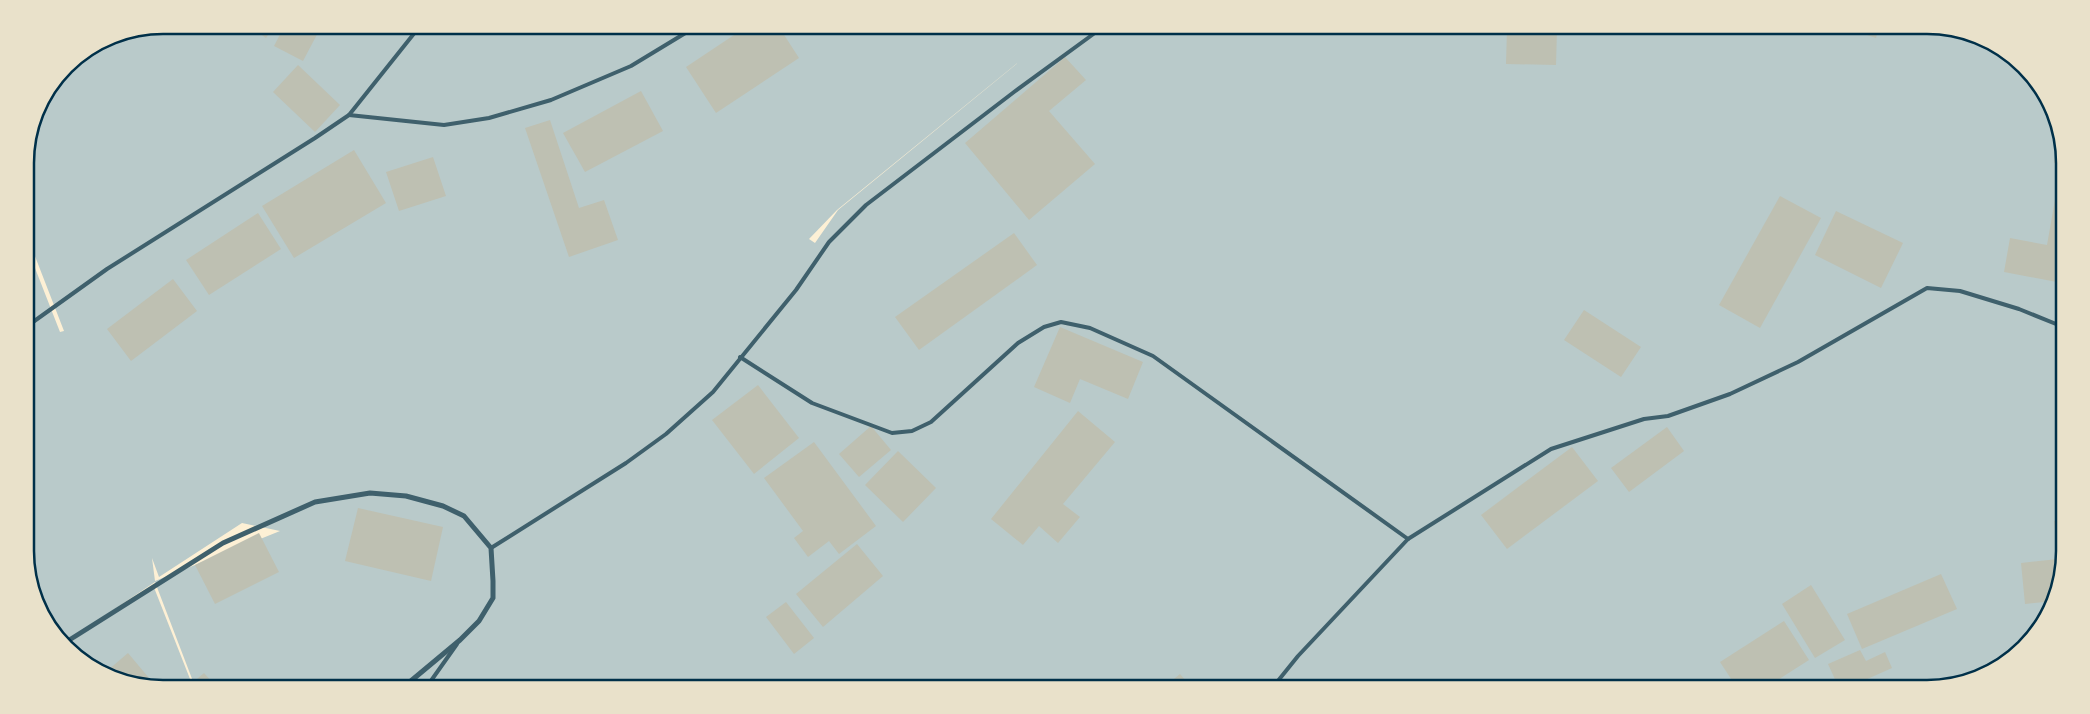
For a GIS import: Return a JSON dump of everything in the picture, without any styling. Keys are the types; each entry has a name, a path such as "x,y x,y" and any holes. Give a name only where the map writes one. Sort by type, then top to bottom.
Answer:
{"street":[{"path":"70,640 223,543 315,502 370,493 406,496 443,506 464,516 491,548 493,598 479,621 460,640 412,680"}],"lane":[{"path":"34,322 107,270 349,115 414,34"},
{"path":"349,115 444,125 489,118 550,100 631,66 684,34"},
{"path":"491,548 626,463 666,434 713,392 796,290 829,242 866,205 1014,92 1095,34"},
{"path":"1279,680 1298,656 1408,539 1551,449 1644,419 1668,416 1730,394 1798,362 1923,289 1934,287 1960,291 2019,308 2056,323"},
{"path":"740,357 812,403 892,433 912,431 931,422 1018,343 1044,327 1061,322 1090,328 1153,356 1408,539"},
{"path":"432,680 460,640"}],"shaded area":[{"path":"163,34 1944,35 1976,44 2006,60 2034,91 2043,106 2054,138 2056,163 2055,568 2052,584 2043,608 2024,636 2012,648 1992,663 1976,670 1960,676 1935,680 192,680 155,582 69,639 60,630 47,608 41,593 34,559 34,265 60,332 64,331 34,254 34,155 38,130 51,98 60,84 84,60 98,51 138,36","holes":["1031,52 838,210 815,243 809,239 837,210","242,523 280,531 155,581 152,558 159,577"]},
{"path":"153,585 190,680 146,679 130,676 98,663 84,654 71,641"}],"building":[{"path":"260,34 269,34 266,38"},
{"path":"280,34 317,34 303,61 274,46"},
{"path":"736,34 784,34 799,58 716,113 686,67"},
{"path":"1507,34 1557,34 1556,65 1506,64"},
{"path":"1864,34 1877,34 1876,38"},
{"path":"1065,57 1086,80 1049,111 1095,164 1029,220 965,143"},
{"path":"298,65 340,105 315,132 273,92"},
{"path":"641,91 663,131 585,172 563,133"},
{"path":"550,120 579,208 604,200 618,240 569,257 525,128"},
{"path":"354,150 386,203 294,258 262,206"},
{"path":"433,157 446,196 399,211 386,172"},
{"path":"2056,194 2056,282 2004,272 2010,238 2047,245"},
{"path":"1780,196 1821,218 1760,328 1719,305"},
{"path":"1836,211 1903,243 1881,288 1815,255"},
{"path":"258,213 281,249 209,295 186,260"},
{"path":"1014,233 1037,265 919,350 895,317"},
{"path":"173,279 197,311 131,361 107,329"},
{"path":"1584,310 1641,347 1621,377 1564,340"},
{"path":"1060,327 1143,362 1128,399 1080,379 1070,403 1034,387"},
{"path":"758,385 799,438 754,474 712,420"},
{"path":"1078,411 1115,442 1063,504 1080,517 1058,543 1039,526 1023,545 991,519"},
{"path":"871,426 891,450 859,477 839,454"},
{"path":"1667,427 1684,451 1629,492 1611,468"},
{"path":"814,442 876,526 839,554 829,541 808,557 794,538 803,531 764,478"},
{"path":"1572,447 1598,481 1507,549 1481,515"},
{"path":"898,451 936,488 903,522 865,485"},
{"path":"358,508 443,527 431,581 345,561"},
{"path":"2054,521 2056,521 2056,540"},
{"path":"259,533 279,572 215,604 195,565"},
{"path":"857,544 883,576 823,627 796,594"},
{"path":"2056,559 2052,584 2045,602 2025,604 2021,563"},
{"path":"1941,574 1957,609 1862,649 1847,614"},
{"path":"1811,585 1845,640 1815,658 1782,604"},
{"path":"786,602 814,638 794,654 766,617"},
{"path":"1784,621 1809,660 1778,680 1732,680 1720,662"},
{"path":"1860,650 1866,661 1885,652 1892,668 1865,680 1835,680 1828,664"},
{"path":"128,653 150,679 130,676 110,668"},
{"path":"204,673 210,680 196,680"},
{"path":"1180,674 1185,680 1173,680"}]}
